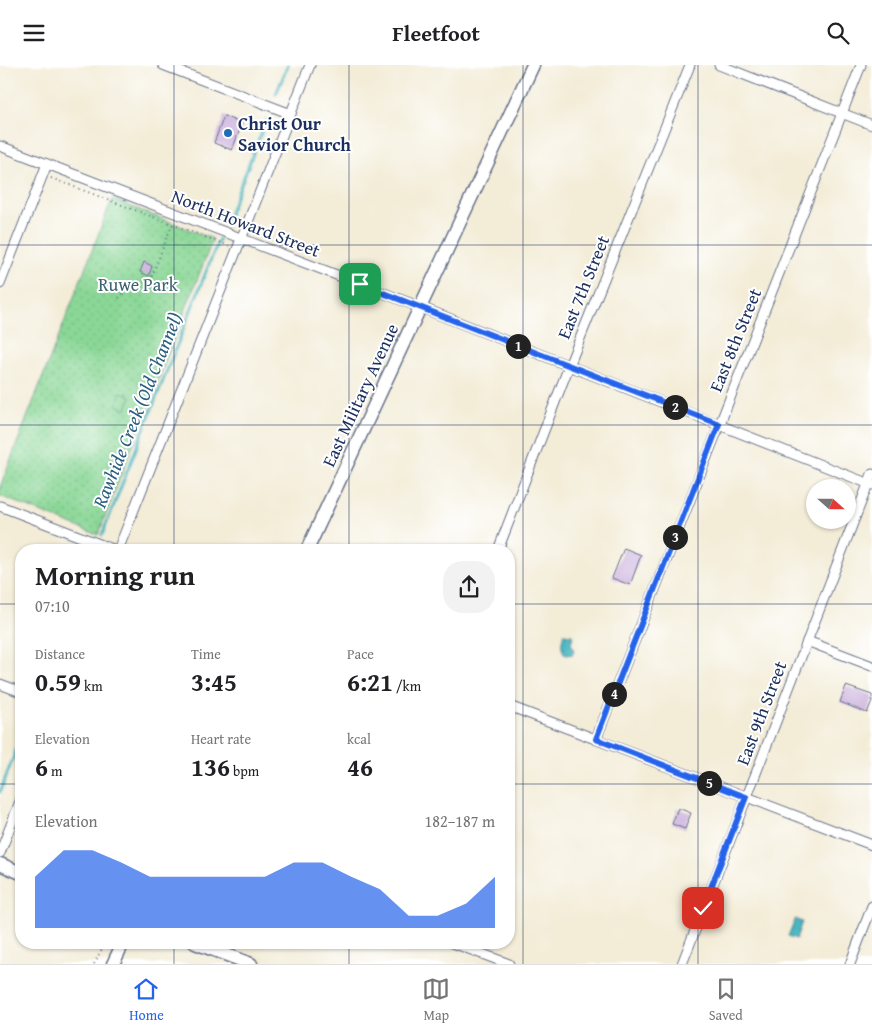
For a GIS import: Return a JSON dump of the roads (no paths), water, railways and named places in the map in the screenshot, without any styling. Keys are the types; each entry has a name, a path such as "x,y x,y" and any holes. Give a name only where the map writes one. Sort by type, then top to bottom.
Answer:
{"main road":[{"name":"East Military Avenue","path":"310,544 533,65"},
{"path":"0,864 15,870"},
{"path":"113,964 120,949"},
{"path":"211,949 251,964"}],"street":[{"path":"163,65 291,114"},
{"path":"119,544 310,65"},
{"name":"East 7th Street","path":"500,544 569,366 690,65"},
{"path":"719,65 872,125"},
{"name":"East 8th Street","path":"596,739 861,65"},
{"name":"North Howard Street","path":"0,146 420,307 870,484"},
{"path":"0,284 47,164"},
{"name":"East 9th Street","path":"682,964 870,484 872,474"},
{"path":"0,506 101,544"},
{"path":"807,641 872,666"},
{"path":"0,684 15,690"},
{"path":"515,708 872,845"},
{"path":"0,853 15,814"},
{"path":"850,964 872,906"},
{"path":"469,949 509,964"}],"water":[{"path":"564,634 572,635 573,637 571,643 574,651 573,654 566,655 563,651 562,642"},
{"path":"795,919 802,922 796,939 788,936"}],"waterway":[{"name":"Rawhide Creek (Old Channel)","path":"276,94 288,65"},
{"name":"Rawhide Creek (Old Channel)","path":"226,222 267,119"},
{"name":"Rawhide Creek (Old Channel)","path":"102,535 219,239"},
{"name":"Rawhide Creek (Old Channel)","path":"0,792 15,753"}],"place":[{"name":"Christ Our Savior Church","path":"228,133"}],"park label":[{"name":"Ruwe Park","path":"138,284"}]}
